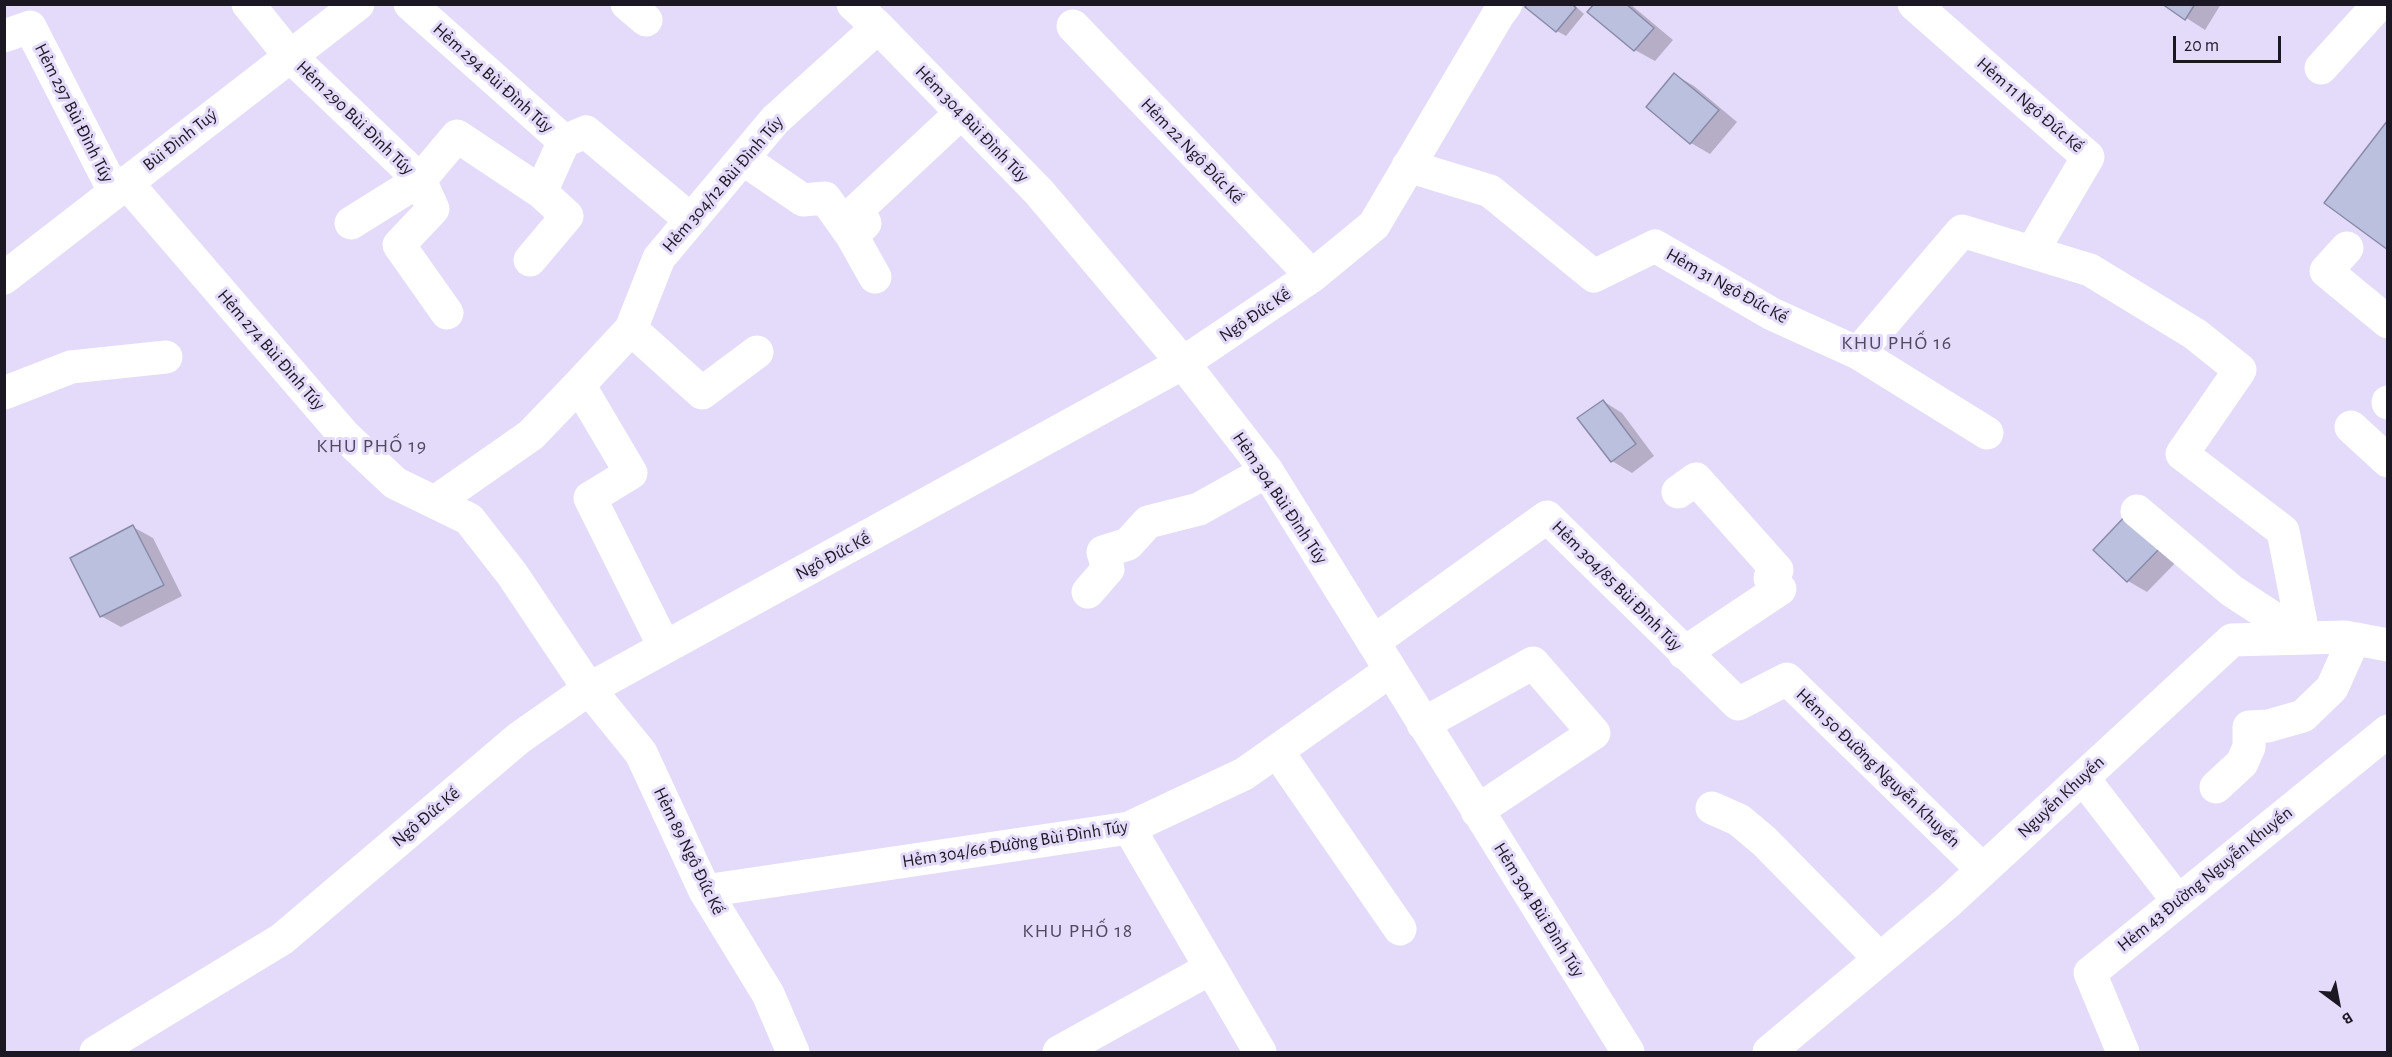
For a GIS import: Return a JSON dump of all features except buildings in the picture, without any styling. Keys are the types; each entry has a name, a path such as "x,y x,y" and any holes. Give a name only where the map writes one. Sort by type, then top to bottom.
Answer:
{"street":[{"name":"Hẻm 290 Bùi Đình Túy","path":"248,4 290,56 420,180 457,136 541,192 567,216 530,260"},
{"name":"Bùi Đình Tuý","path":"4,278 358,4"},
{"name":"Hẻm 294 Bùi Đình Túy","path":"410,4 564,141 586,132 691,220"},
{"name":"Hẻm 304 Bùi Đình Túy","path":"853,4 1039,192 1183,363 1267,471 1628,1053"},
{"name":"Ngô Đức Kế","path":"96,1053 282,939 519,738 589,689 1183,363 1312,276 1374,225 1506,4"},
{"name":"Hẻm 11 Ngô Đức Kế","path":"1914,4 2088,157 2032,252"},
{"path":"2321,68 2379,4"},
{"name":"Hẻm 22 Ngô Đức Kế","path":"1073,26 1312,276"},
{"name":"Hẻm 297 Bùi Đình Túy","path":"4,36 30,27 120,187"},
{"name":"Hẻm 304/12 Bùi Đình Túy","path":"435,502 531,435 579,385 631,329 659,258 775,120 878,27"},
{"path":"852,236 865,223 857,210 961,113"},
{"path":"541,192 564,141"},
{"path":"743,159 803,200 825,198 852,236 875,277"},
{"name":"Hẻm 31 Ngô Đức Kế","path":"1408,166 1490,191 1594,276 1655,246 1772,314 1858,353 1987,433"},
{"path":"351,224 420,180 433,209 399,245 447,313"},
{"name":"Hẻm 274 Bùi Đình Túy","path":"120,187 344,435 395,483 469,519 512,574 589,689"},
{"path":"1858,353 1962,231 2090,270 2196,334 2240,370 2182,454 2283,531 2304,638"},
{"path":"2347,248 2326,271 2388,322"},
{"path":"631,329 702,393 757,352"},
{"path":"4,393 71,367 166,357"},
{"path":"579,385 631,473 590,498 664,646"},
{"path":"2351,427 2388,461"},
{"path":"1088,592 1108,569 1102,552 1128,544 1148,522 1200,509 1267,471"},
{"path":"1678,492 1695,479 1777,570 1770,578 1780,589 1684,653"},
{"path":"2137,511 2232,591 2304,638"},
{"name":"Hẻm 304/85 Bùi Đình Túy","path":"1373,642 1547,517 1738,704"},
{"path":"2216,787 2242,763 2249,747 2249,727 2268,726 2303,716 2332,688 2354,639"},
{"name":"Nguyễn Khuyến","path":"1769,1053 1947,903 2232,640 2354,639 2388,645"},
{"path":"1423,724 1533,663 1594,733 1478,811"},
{"name":"Hẻm 304/66 Đường Bùi Đình Túy","path":"705,891 1129,828 1245,774 1390,671"},
{"name":"Hẻm 50 Đường Nguyễn Khuyến","path":"1738,704 1787,679 1983,870"},
{"name":"Hẻm 89 Ngô Đức Kế","path":"589,689 641,753 705,891 768,994 793,1053"},
{"name":"Hẻm 43 Đường Nguyễn Khuyến","path":"2123,1053 2090,973 2388,731"},
{"path":"1277,751 1400,928"},
{"path":"2083,778 2178,901"},
{"path":"1712,808 1739,820 1764,841 1880,959"},
{"path":"1129,828 1260,1053"},
{"path":"1059,1053 1211,968"}],"district":[{"name":"KHU PHỐ 16","path":"1897,343"},
{"name":"KHU PHỐ 19","path":"372,446"},
{"name":"KHU PHỐ 18","path":"1078,931"}]}
